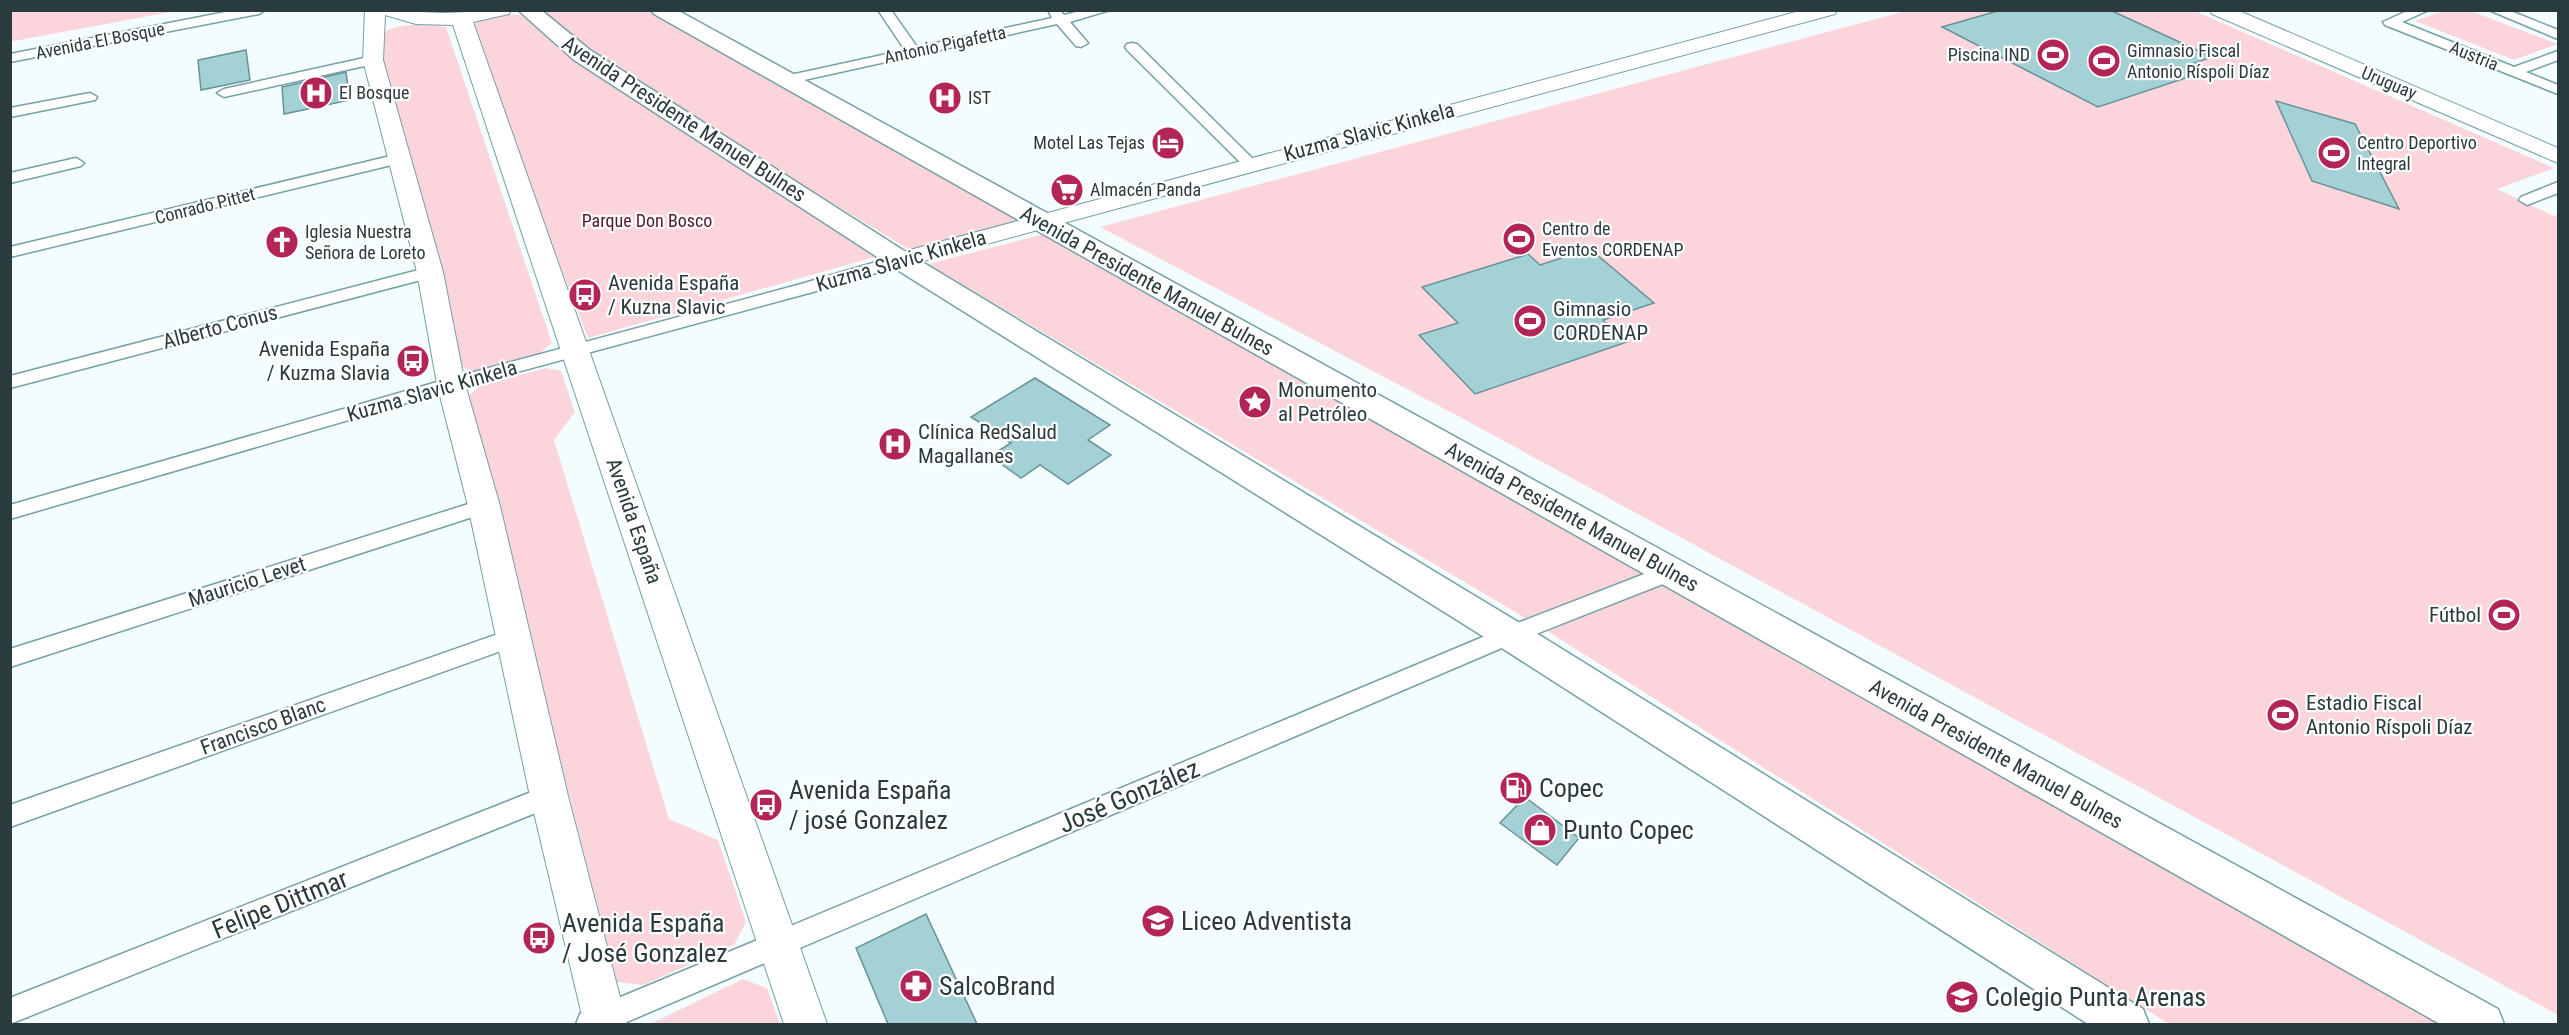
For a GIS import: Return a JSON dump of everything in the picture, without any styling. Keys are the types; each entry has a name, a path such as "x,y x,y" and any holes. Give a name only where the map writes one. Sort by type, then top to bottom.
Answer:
{"main road":[{"path":"375,10 373,60 430,272 451,384 484,506 515,637 599,1022"},
{"path":"388,10 425,19 461,18 502,10"},
{"name":"Avenida Presidente Manuel Bulnes","path":"528,10 582,55 900,260 1510,635 2127,1024"},
{"name":"Kuzma Slavic Kinkela","path":"900,260 1828,10"},
{"name":"Uruguay","path":"2219,10 2559,156"},
{"name":"Avenida Presidente Manuel Bulnes","path":"668,11 786,80 2482,1024"},
{"name":"Avenida España","path":"461,18 806,1024"}],"street":[{"name":"Avenida El Bosque","path":"10,45 195,10"},
{"name":"Avenida El Bosque","path":"10,58 259,10"},
{"path":"884,10 913,52"},
{"name":"Antonio Pigafetta","path":"786,80 913,52 1057,15 1104,10"},
{"name":"Austria","path":"2423,10 2391,22 2559,90"},
{"path":"2495,10 2559,35"},
{"path":"1057,15 1082,43"},
{"path":"1132,47 1250,164"},
{"path":"2514,72 2559,55"},
{"path":"224,93 373,60"},
{"path":"10,113 90,97"},
{"name":"Conrado Pittet","path":"10,252 399,159"},
{"path":"10,178 76,163"},
{"path":"2527,200 2559,187"},
{"name":"Kuzma Slavic Kinkela","path":"10,512 451,384 807,288 900,260"},
{"name":"Alberto Conus","path":"10,382 430,272"},
{"name":"Mauricio Levet","path":"10,658 484,506"},
{"name":"José González","path":"599,1022 778,944 1510,635 1670,572"},
{"name":"Francisco Blanc","path":"10,816 515,637"},
{"name":"Felipe Dittmar","path":"10,1012 549,796"}],"green space":[{"path":"11,10 176,10 176,11 11,41"},
{"name":"Estadio Fiscal Antonio Ríspoli Díaz","path":"1909,10 2195,11 2554,168 2497,189 2554,216 2558,214 2558,1015 1456,415 1100,227"},
{"path":"2446,10 2471,11 2558,44 2514,60 2415,21"},
{"path":"540,11 665,11 1041,214 910,250 581,51"},
{"name":"Parque Don Bosco","path":"505,14 521,15 575,57 875,257 588,338 469,28 480,20"},
{"path":"425,24 446,27 552,343 540,353 473,371 460,366 377,38 393,28"},
{"path":"1048,233 1633,551 2466,1024 2169,1024 1552,634 928,264"},
{"path":"546,368 561,371 575,412 554,440 669,819 718,840 746,922 734,945 643,985 617,982 467,397 480,386"},
{"path":"743,979 767,988 780,1024 650,1024"}],"building":[{"name":"Gimnasio Fiscal Antonio Ríspoli Díaz","path":"2001,10 2110,10 2212,57 2186,66 2201,73 2098,107 1942,27"},
{"path":"246,50 250,80 201,90 198,60"},
{"name":"El Bosque","path":"346,72 350,100 284,114 282,87"},
{"name":"Centro Deportivo Integral","path":"2276,101 2355,124 2399,209 2312,181"},
{"name":"Gimnasio CORDENAP","path":"1590,249 1654,303 1603,320 1627,342 1475,394 1419,335 1458,323 1422,287 1528,254 1540,265"},
{"path":"1035,378 1110,425 1088,440 1111,455 1068,484 1040,465 1021,478 990,456 1011,443 971,417"},
{"name":"Punto Copec","path":"1525,797 1579,838 1557,865 1500,823"},
{"name":"SalcoBrand","path":"926,914 977,1024 888,1024 856,948"}],"place":[{"name":"Piscina IND","path":"2053,55"},
{"name":"Gimnasio Fiscal Antonio Ríspoli Díaz","path":"2104,61"},
{"name":"El Bosque","path":"316,93"},
{"name":"IST","path":"945,98"},
{"name":"Motel Las Tejas","path":"1168,143"},
{"name":"Centro Deportivo Integral","path":"2334,153"},
{"name":"Almacén Panda","path":"1067,190"},
{"name":"Centro de Eventos CORDENAP","path":"1519,239"},
{"name":"Iglesia Nuestra Señora de Loreto","path":"282,242"},
{"name":"Avenida España / Kuzna Slavic","path":"585,295"},
{"name":"Gimnasio CORDENAP","path":"1530,321"},
{"name":"Avenida España / Kuzma Slavia","path":"413,361"},
{"name":"Monumento al Petróleo","path":"1255,402"},
{"name":"Clínica RedSalud Magallanes","path":"895,444"},
{"name":"Fútbol","path":"2504,615"},
{"name":"Estadio Fiscal Antonio Ríspoli Díaz","path":"2283,715"},
{"name":"Copec","path":"1516,788"},
{"name":"Avenida España / josé Gonzalez","path":"766,805"},
{"name":"Punto Copec","path":"1540,830"},
{"name":"Liceo Adventista","path":"1158,921"},
{"name":"Avenida España / José Gonzalez","path":"539,938"},
{"name":"SalcoBrand","path":"916,986"},
{"name":"Colegio Punta Arenas","path":"1962,997"}]}
